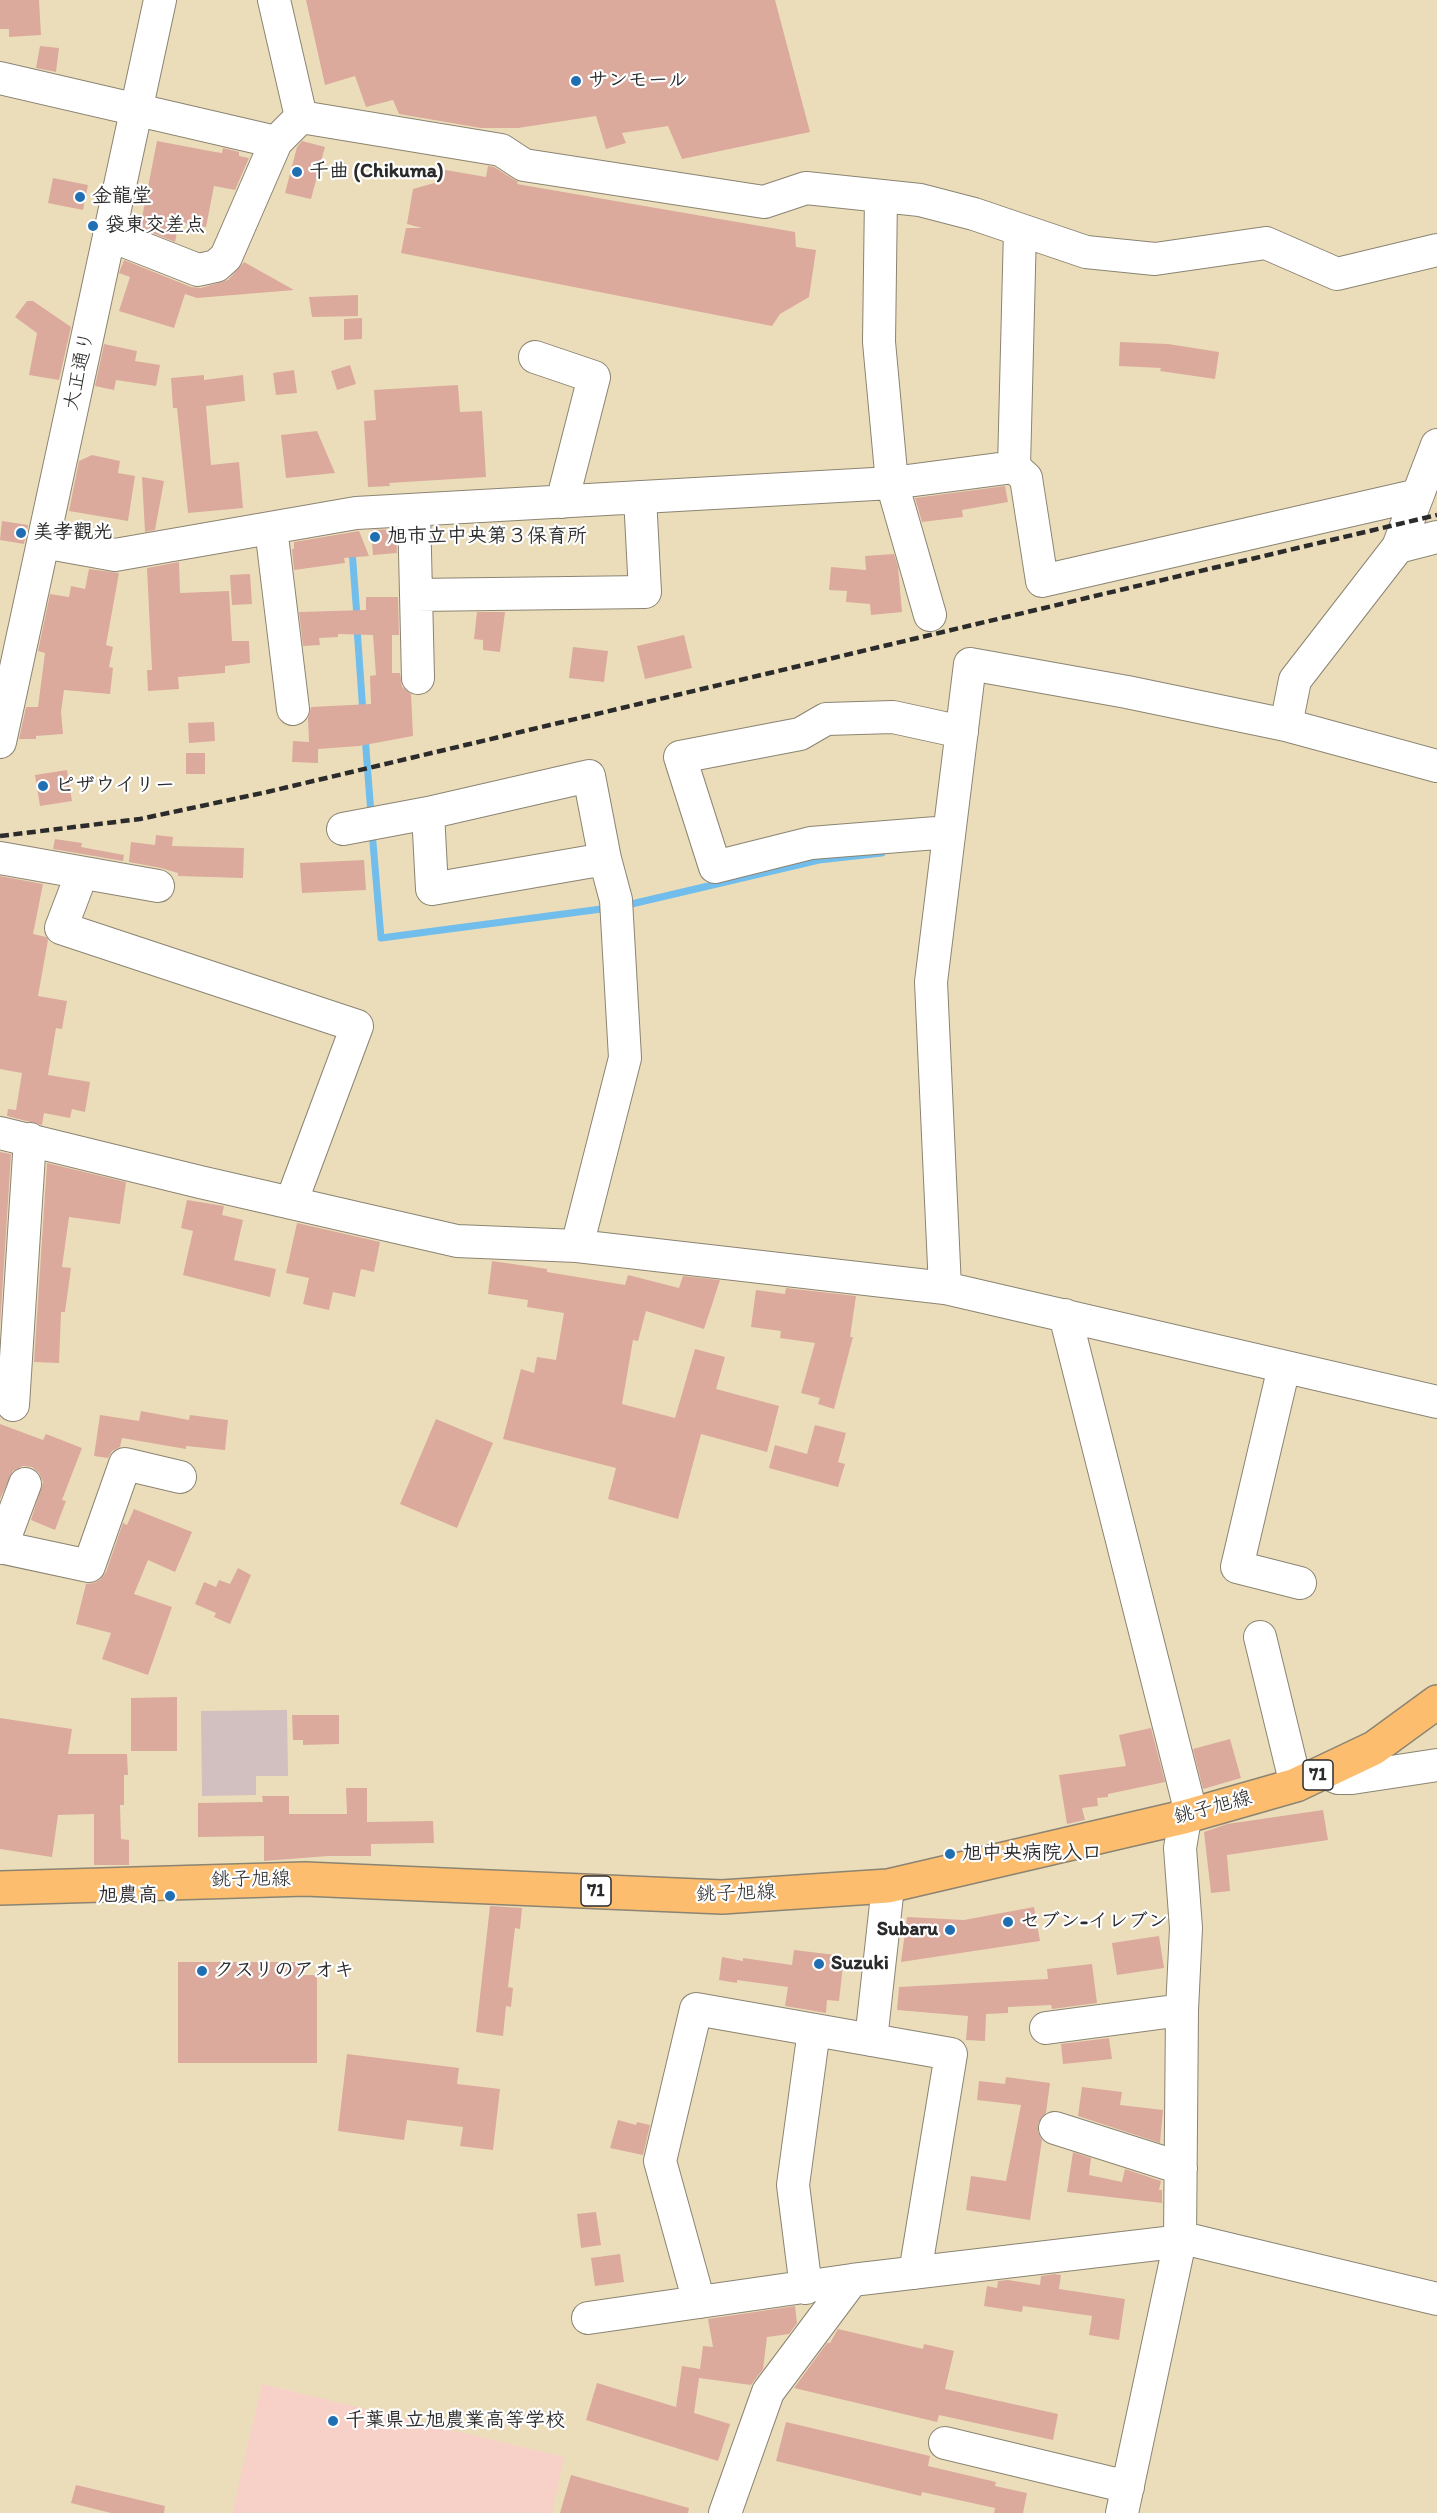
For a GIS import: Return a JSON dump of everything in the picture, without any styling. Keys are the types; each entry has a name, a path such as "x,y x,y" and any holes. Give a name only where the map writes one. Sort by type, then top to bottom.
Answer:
{"main road":[{"name":"銚子旭線","path":"0,1888 304,1879 722,1897 888,1886 1184,1817 1296,1785 1374,1748 1437,1702"}],"street":[{"name":"大正通り","path":"0,742 160,0"},
{"path":"274,0 301,117"},
{"path":"0,78 276,142"},
{"path":"109,235 198,270 216,266 226,257 276,142 301,117"},
{"path":"301,117 501,150 524,165 764,202 806,188 920,200 974,214 1086,252 1155,258 1266,243 1336,274 1437,250"},
{"path":"881,196 879,342 892,483 930,615"},
{"path":"1020,230 1014,467 1026,478 1042,581 1418,495"},
{"path":"535,357 594,377 562,502"},
{"path":"1286,725 1295,680 1322,642 1356,603 1398,547 1437,445"},
{"path":"43,542 115,555 356,513 892,483 1014,467"},
{"path":"416,595 645,592 640,497"},
{"path":"414,510 418,678"},
{"path":"271,528 293,709"},
{"path":"1398,547 1437,537"},
{"path":"945,1288 931,982 970,664 1127,692 1286,725 1437,766"},
{"path":"950,832 811,843 715,867 680,757 800,734 826,719 892,717 962,732"},
{"path":"344,829 428,813 589,776 605,859 616,900 625,1058 577,1246"},
{"path":"428,813 432,889 605,859"},
{"path":"0,858 158,886"},
{"path":"82,873 62,928 357,1026 291,1203"},
{"path":"13,1405 15,1136 457,1241 577,1246 945,1288 1437,1402"},
{"path":"945,2443 1125,2500 1180,2241 1182,2010 1186,1928 1180,1848 1188,1801 1065,1315"},
{"path":"1284,1367 1237,1567 1300,1583"},
{"path":"25,1484 0,1547 89,1566 125,1464 180,1477"},
{"path":"1260,1637 1296,1785"},
{"path":"1325,1772 1338,1778 1352,1779 1437,1765"},
{"path":"871,2040 888,1886"},
{"path":"699,2302 660,2161 696,2009 951,2055 915,2273"},
{"path":"1046,2028 1182,2010"},
{"path":"806,2288 793,2185 814,2030"},
{"path":"1055,2128 1181,2168"},
{"path":"588,2318 852,2280 1191,2240 1437,2299"},
{"path":"725,2513 768,2392 852,2280"}],"shaded area":[{"path":"287,1710 288,1776 256,1776 256,1795 202,1796 201,1711"},
{"name":"千葉県立旭農業高等学校","path":"262,2384 564,2457 552,2513 232,2513"}],"building":[{"path":"0,0 39,0 41,35 9,37 9,29 0,29"},
{"name":"サンモール","path":"306,0 775,0 810,132 682,159 668,126 622,133 626,143 606,149 596,116 518,128 481,128 399,114 393,100 366,107 355,76 325,85"},
{"path":"40,46 59,48 56,72 36,68"},
{"path":"157,141 222,153 223,148 239,152 239,156 249,158 235,190 214,186 206,227 179,222 175,242 140,228"},
{"path":"302,141 325,147 311,199 285,193 297,147"},
{"path":"488,166 494,167 518,182 517,184 795,232 796,247 816,250 809,297 780,314 772,326 401,253 406,228 422,228 407,224 413,189 438,182 440,169 486,177"},
{"path":"53,178 88,185 83,210 48,203"},
{"path":"124,260 191,287 201,288 228,280 244,262 294,290 197,298 185,294 174,328 119,311 130,277 119,273"},
{"path":"358,295 358,316 312,317 309,297"},
{"path":"27,301 33,301 71,327 59,380 29,375 37,333 15,317"},
{"path":"362,318 362,339 344,340 344,319"},
{"path":"1120,342 1168,344 1219,352 1215,379 1160,371 1161,368 1119,366"},
{"path":"104,344 137,351 135,361 160,365 156,386 116,380 114,390 95,386"},
{"path":"350,365 356,384 337,390 331,371"},
{"path":"294,370 297,393 276,395 273,373"},
{"path":"204,375 204,380 243,375 245,401 206,406 211,465 239,462 243,508 188,513 177,408 173,408 171,378"},
{"path":"458,385 460,412 482,411 486,477 389,483 390,486 368,487 364,421 376,420 374,390"},
{"path":"317,431 335,473 286,478 281,435"},
{"path":"92,455 120,461 118,473 135,476 128,521 69,511 79,461"},
{"path":"142,477 164,481 155,530 145,532"},
{"path":"1005,486 1008,502 962,510 963,517 922,522 915,498"},
{"path":"2,521 28,525 24,544 0,540"},
{"path":"396,529 397,553 373,555 371,530"},
{"path":"359,531 369,556 344,558 345,563 294,570 292,549 294,549 294,542"},
{"path":"894,554 898,567 902,612 871,615 870,604 846,602 847,591 829,590 831,567 866,570 865,556"},
{"path":"179,562 180,593 229,591 232,641 249,641 250,663 225,666 225,673 178,677 179,689 148,691 147,670 152,670 147,568"},
{"path":"89,569 119,573 106,645 113,647 109,667 113,668 110,694 64,690 61,712 63,734 36,736 36,739 19,739 26,707 38,707 45,653 38,651 50,594 69,597 71,586 85,589"},
{"path":"250,574 252,604 232,605 230,575"},
{"path":"366,597 398,597 399,635 392,635 392,673 400,673 402,687 411,694 413,736 359,746 318,749 318,763 292,762 293,741 309,742 308,719 311,707 371,704 370,676 376,675 373,635 338,634 338,637 319,638 320,645 303,646 299,612 366,610"},
{"path":"477,612 505,612 500,652 483,650 483,640 474,639"},
{"path":"684,635 692,668 645,679 637,646"},
{"path":"573,647 608,651 604,682 569,678"},
{"path":"214,722 215,741 189,743 188,723"},
{"path":"186,753 205,753 205,774 186,774"},
{"path":"67,770 72,801 40,806 35,775"},
{"path":"156,835 173,837 172,846 244,848 243,878 178,876 178,873 161,868 129,862 131,842 155,845"},
{"path":"55,839 82,843 81,847 124,855 123,861 53,849"},
{"path":"364,860 366,890 302,893 300,863"},
{"path":"0,876 43,884 33,934 46,937 48,940 38,996 67,1001 62,1029 56,1028 48,1075 90,1082 85,1112 72,1109 70,1118 44,1113 42,1125 7,1116 8,1109 16,1110 22,1073 0,1069"},
{"path":"0,1152 11,1154 0,1326"},
{"path":"47,1163 126,1182 120,1224 69,1217 62,1267 71,1268 65,1312 61,1312 59,1363 34,1362"},
{"path":"187,1200 224,1206 222,1215 243,1220 234,1260 276,1269 270,1297 183,1275 193,1231 181,1228"},
{"path":"297,1223 380,1242 374,1272 361,1269 355,1297 333,1292 329,1310 303,1304 309,1278 286,1273"},
{"path":"492,1261 547,1269 547,1272 625,1285 628,1275 679,1288 683,1276 720,1280 704,1329 646,1311 638,1341 633,1340 622,1404 675,1418 695,1349 725,1357 716,1389 779,1406 767,1452 701,1434 678,1519 608,1499 616,1468 503,1439 521,1369 534,1373 537,1357 556,1360 564,1313 527,1307 528,1300 488,1294"},
{"path":"786,1288 856,1296 850,1337 853,1337 834,1409 818,1404 820,1398 801,1393 815,1343 780,1338 781,1331 751,1327 756,1290 785,1294"},
{"path":"141,1411 189,1420 190,1415 228,1420 225,1450 186,1446 186,1449 122,1438 120,1447 112,1451 108,1458 94,1456 100,1415 139,1421"},
{"path":"436,1419 493,1443 457,1528 400,1504"},
{"path":"0,1424 43,1440 46,1434 82,1448 62,1500 66,1501 55,1530 31,1520 43,1482 39,1473 32,1467 23,1466 13,1471 0,1499"},
{"path":"815,1425 846,1433 838,1462 845,1464 838,1487 769,1468 775,1445 807,1454"},
{"path":"134,1509 192,1532 175,1572 148,1560 134,1594 172,1607 148,1675 102,1659 111,1633 76,1624 86,1584 101,1579 106,1572 123,1523 127,1525"},
{"path":"238,1568 251,1575 230,1624 214,1617 216,1613 195,1604 204,1582 216,1587 219,1580 230,1584"},
{"path":"177,1697 177,1751 131,1751 131,1698"},
{"path":"292,1715 339,1715 339,1744 303,1745 303,1740 293,1740"},
{"path":"0,1718 72,1729 68,1754 127,1754 128,1775 124,1775 124,1805 120,1805 121,1839 129,1840 129,1865 94,1865 94,1814 58,1815 52,1857 0,1849"},
{"path":"1151,1728 1165,1782 1097,1798 1098,1806 1082,1808 1085,1820 1067,1824 1059,1775 1126,1766 1119,1735"},
{"path":"1230,1739 1241,1778 1203,1789 1193,1749"},
{"path":"346,1788 367,1788 367,1822 433,1821 434,1843 371,1844 371,1856 328,1856 264,1861 264,1836 198,1837 198,1803 263,1802 262,1796 289,1796 289,1814 347,1814"},
{"path":"1323,1810 1328,1840 1227,1855 1230,1891 1211,1893 1204,1832 1227,1824"},
{"path":"490,1906 522,1908 520,1929 515,1928 508,1987 513,1988 511,2007 506,2006 503,2036 476,2032"},
{"path":"1034,1907 1040,1941 901,1962 907,1917 964,1920"},
{"path":"1159,1936 1164,1968 1117,1975 1112,1943"},
{"path":"794,1950 844,1956 839,2001 827,2000 826,2013 785,2006 788,1987 737,1980 737,1983 719,1980 722,1957 792,1965"},
{"path":"178,1962 301,1962 301,1975 317,1975 317,2063 178,2063"},
{"path":"1092,1964 1097,2003 1052,2009 1051,2005 1008,2007 1008,2013 986,2014 985,2041 966,2040 968,2016 897,2010 899,1987 1048,1979 1047,1969"},
{"path":"1109,2038 1112,2059 1063,2064 1061,2044"},
{"path":"347,2054 459,2068 457,2084 500,2089 493,2150 460,2146 463,2127 407,2120 404,2140 338,2131"},
{"path":"1006,2077 1050,2083 1046,2113 1038,2123 1038,2132 1042,2140 1030,2220 966,2210 971,2176 1006,2181 1021,2105 977,2100 979,2081 1005,2084"},
{"path":"1082,2087 1122,2092 1120,2105 1163,2110 1160,2143 1078,2116"},
{"path":"618,2120 636,2125 637,2122 650,2125 643,2155 610,2148"},
{"path":"1073,2152 1091,2158 1089,2175 1122,2182 1125,2169 1161,2181 1159,2190 1162,2190 1162,2203 1067,2192"},
{"path":"596,2212 601,2245 581,2248 577,2214"},
{"path":"620,2254 624,2282 595,2286 591,2258"},
{"path":"1061,2275 1059,2289 1125,2299 1119,2340 1089,2335 1092,2316 1023,2306 1022,2312 984,2306 987,2286 997,2288 998,2281 1008,2280 1040,2285 1041,2276"},
{"path":"795,2306 797,2323 789,2334 767,2337 763,2369 751,2385 699,2378 694,2413 730,2424 718,2461 586,2420 597,2383 676,2407 682,2366 700,2369 703,2346 713,2347 708,2319"},
{"path":"838,2329 923,2349 924,2344 954,2351 945,2389 1058,2414 1053,2440 939,2415 937,2422 794,2388 827,2343 830,2343"},
{"path":"786,2422 930,2456 928,2466 996,2482 995,2486 1027,2493 1023,2513 994,2513 995,2508 922,2492 921,2496 776,2461"},
{"path":"571,2475 689,2508 688,2513 560,2513"},
{"path":"76,2485 165,2506 164,2513 111,2513 71,2503"}],"waterway":[{"path":"352,550 357,617"},
{"path":"357,628 363,713"},
{"path":"365,736 371,814"},
{"path":"372,831 381,938 609,908"},
{"path":"623,906 819,860 882,853"}],"railway":[{"path":"0,836 140,819 267,792 1437,515"}],"place":[{"name":"サンモール","path":"576,81"},
{"name":"千曲 (Chikuma)","path":"297,172"},
{"name":"金龍堂","path":"80,197"},
{"name":"袋東交差点","path":"93,226"},
{"name":"美孝觀光","path":"21,533"},
{"name":"旭市立中央第３保育所","path":"375,537"},
{"name":"ピザウイリー","path":"43,786"},
{"name":"旭中央病院入口","path":"950,1854"},
{"name":"旭農高","path":"170,1896"},
{"name":"セブン-イレブン","path":"1008,1922"},
{"name":"Subaru","path":"950,1930"},
{"name":"Suzuki","path":"819,1964"},
{"name":"クスリのアオキ","path":"202,1971"},
{"name":"千葉県立旭農業高等学校","path":"333,2421"}]}
